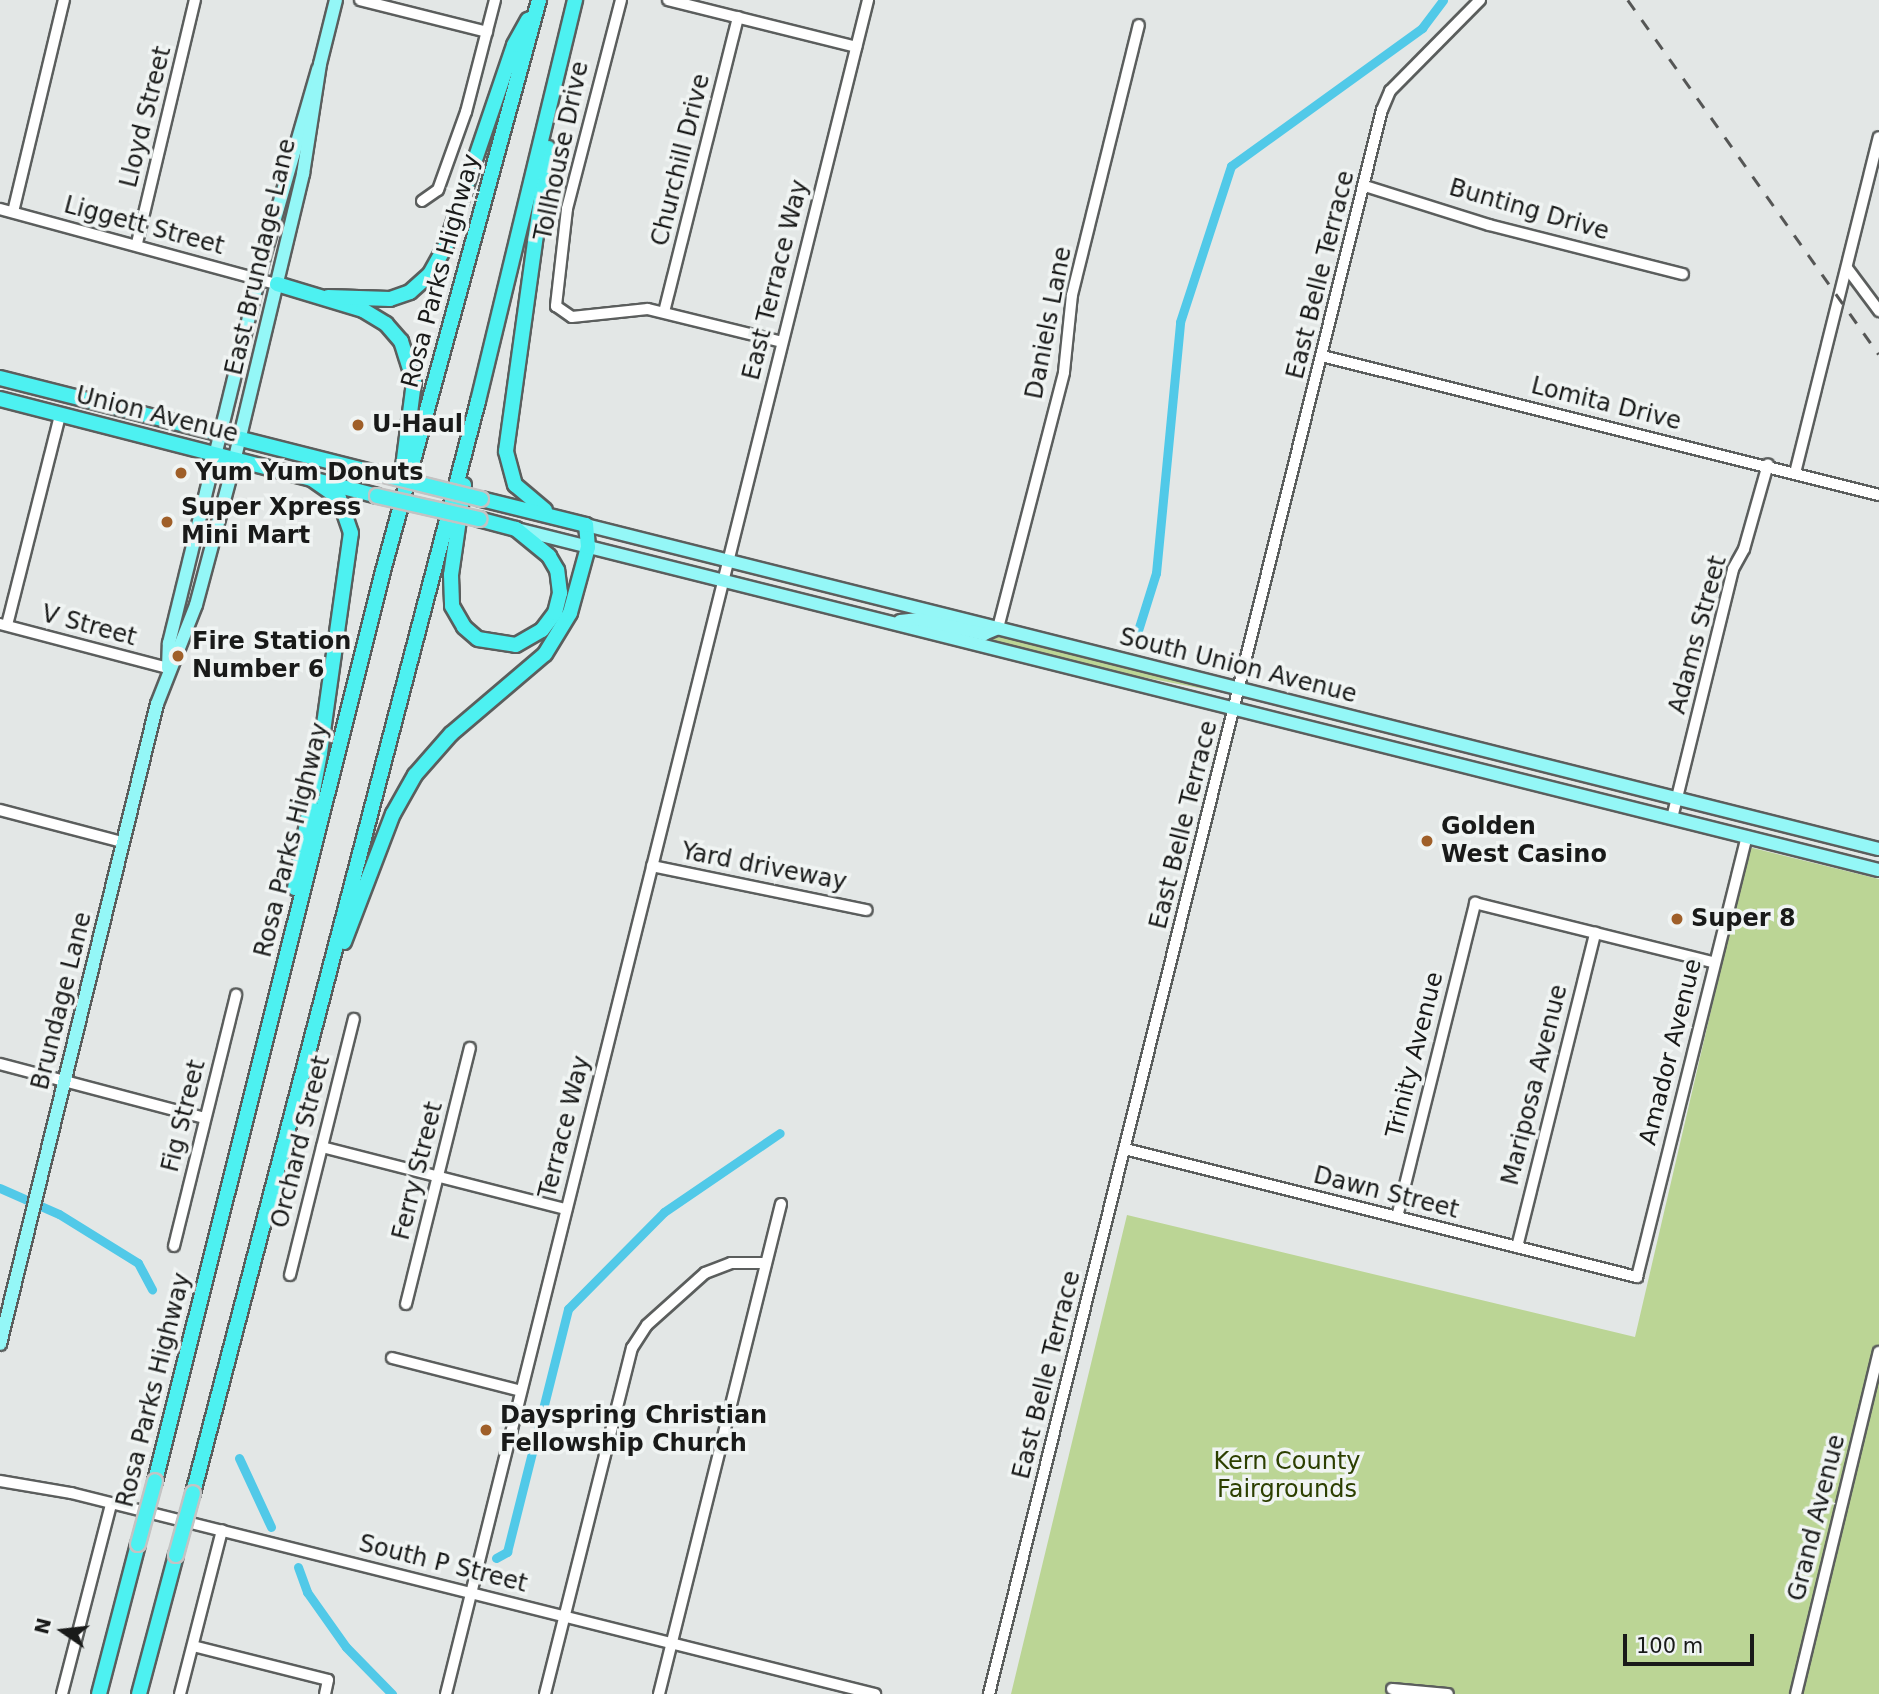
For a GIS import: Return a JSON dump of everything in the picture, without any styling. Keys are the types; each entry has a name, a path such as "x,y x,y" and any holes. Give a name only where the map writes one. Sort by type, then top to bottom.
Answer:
{"highway":[{"path":"328,297 390,299 410,292 430,274 446,245 514,45 539,0"},
{"name":"Rosa Parks Highway","path":"100,1690 383,571 539,0"},
{"path":"139,1694 478,401 575,0"},
{"path":"558,518 515,485 506,451 537,216 570,20"},
{"path":"277,284 328,297 363,310 386,324 401,341 412,366 410,431 383,571"},
{"name":"Union Avenue","path":"0,379 586,525"},
{"name":"Union Avenue","path":"0,399 516,529"},
{"path":"478,401 450,589 464,627 478,639 504,646 524,642 542,630 555,613 560,593 553,562 516,529"},
{"path":"275,999 320,753 351,543 350,521 339,498 310,478"},
{"path":"316,1016 403,794 432,754 554,642 570,613 588,547 586,525"}],"main road":[{"name":"East Brundage Lane","path":"234,458 307,153 320,64 336,0"},
{"name":"East Brundage Lane","path":"217,454 259,279 310,86 320,64"},
{"name":"Brundage Lane","path":"168,668 169,643 217,454"},
{"name":"Brundage Lane","path":"0,1345 122,842 168,668 196,605 234,458"},
{"name":"South Union Avenue","path":"586,525 893,623 1879,870"},
{"name":"Union Avenue","path":"516,529 588,547"},
{"name":"South Union Avenue","path":"588,547 725,571 998,628 1879,849"},
{"path":"893,623 919,620 984,635 998,628"}],"street":[{"path":"13,212 64,0"},
{"name":"Lloyd Street","path":"136,243 195,0"},
{"path":"360,0 487,32"},
{"path":"422,201 438,190 466,112 495,0"},
{"name":"Tollhouse Drive","path":"621,0 567,209 555,300 560,312 572,317 633,309 664,312"},
{"path":"668,0 856,47"},
{"name":"East Terrace Way","path":"725,571 867,0"},
{"name":"East Belle Terrace","path":"989,1694 1390,91 1480,0"},
{"name":"Churchill Drive","path":"664,312 738,18"},
{"name":"Daniels Lane","path":"998,628 1064,372 1072,295 1139,25"},
{"path":"1795,473 1879,137"},
{"name":"Bunting Drive","path":"1365,186 1489,225 1683,274"},
{"name":"Liggett Street","path":"0,209 136,243 277,284"},
{"path":"1847,268 1879,311"},
{"path":"664,312 782,342"},
{"name":"Lomita Drive","path":"1322,356 1768,464 1879,495"},
{"path":"2,627 60,415"},
{"name":"Adams Street","path":"1672,818 1733,569 1744,549 1768,464"},
{"name":"Terrace Way","path":"446,1694 725,571"},
{"name":"V Street","path":"2,627 168,668"},
{"path":"0,810 122,842"},
{"name":"Amador Avenue","path":"1637,1277 1746,837"},
{"name":"Yard driveway","path":"652,866 867,910"},
{"name":"Trinity Avenue","path":"1396,1217 1475,903 1595,933"},
{"path":"1595,933 1715,963"},
{"name":"Mariposa Avenue","path":"1517,1247 1595,933"},
{"name":"Fig Street","path":"174,1246 236,995"},
{"name":"Orchard Street","path":"290,1275 354,1019"},
{"name":"Ferry Street","path":"406,1304 470,1048"},
{"path":"0,1064 205,1118"},
{"path":"322,1147 566,1209"},
{"name":"Dawn Street","path":"1125,1149 1637,1277"},
{"path":"659,1694 781,1204"},
{"path":"545,1694 627,1362 639,1336 705,1273 731,1263 766,1264"},
{"name":"Grand Avenue","path":"1796,1694 1879,1352"},
{"path":"392,1358 521,1391"},
{"name":"South P Street","path":"0,1481 222,1530 875,1694"},
{"path":"62,1694 111,1504"},
{"path":"180,1694 222,1530"},
{"path":"192,1646 328,1680 325,1694"},
{"path":"1392,1689 1448,1694"}],"green space":[{"path":"974,636 1001,636 1225,693 1116,672"},
{"name":"Kern County Fairgrounds","path":"1749,847 1879,879 1879,1694 1011,1694 1127,1215 1635,1337"}],"waterway":[{"path":"1135,640 1156,573 1180,322 1231,166 1422,28 1443,0"},
{"path":"496,1558 507,1552 568,1309 664,1212 780,1133"},
{"path":"0,1188 59,1214 138,1263 152,1289"},
{"path":"239,1458 271,1527"},
{"path":"298,1567 307,1592 346,1647 392,1694"}],"railway":[{"path":"1628,0 1879,354"}],"place":[{"name":"U-Haul","path":"358,425"},
{"name":"Yum Yum Donuts","path":"181,473"},
{"name":"Super Xpress Mini Mart","path":"167,522"},
{"name":"Fire Station Number 6","path":"178,656"},
{"name":"Golden West Casino","path":"1427,841"},
{"name":"Super 8","path":"1677,919"},
{"name":"Dayspring Christian Fellowship Church","path":"486,1430"}]}
